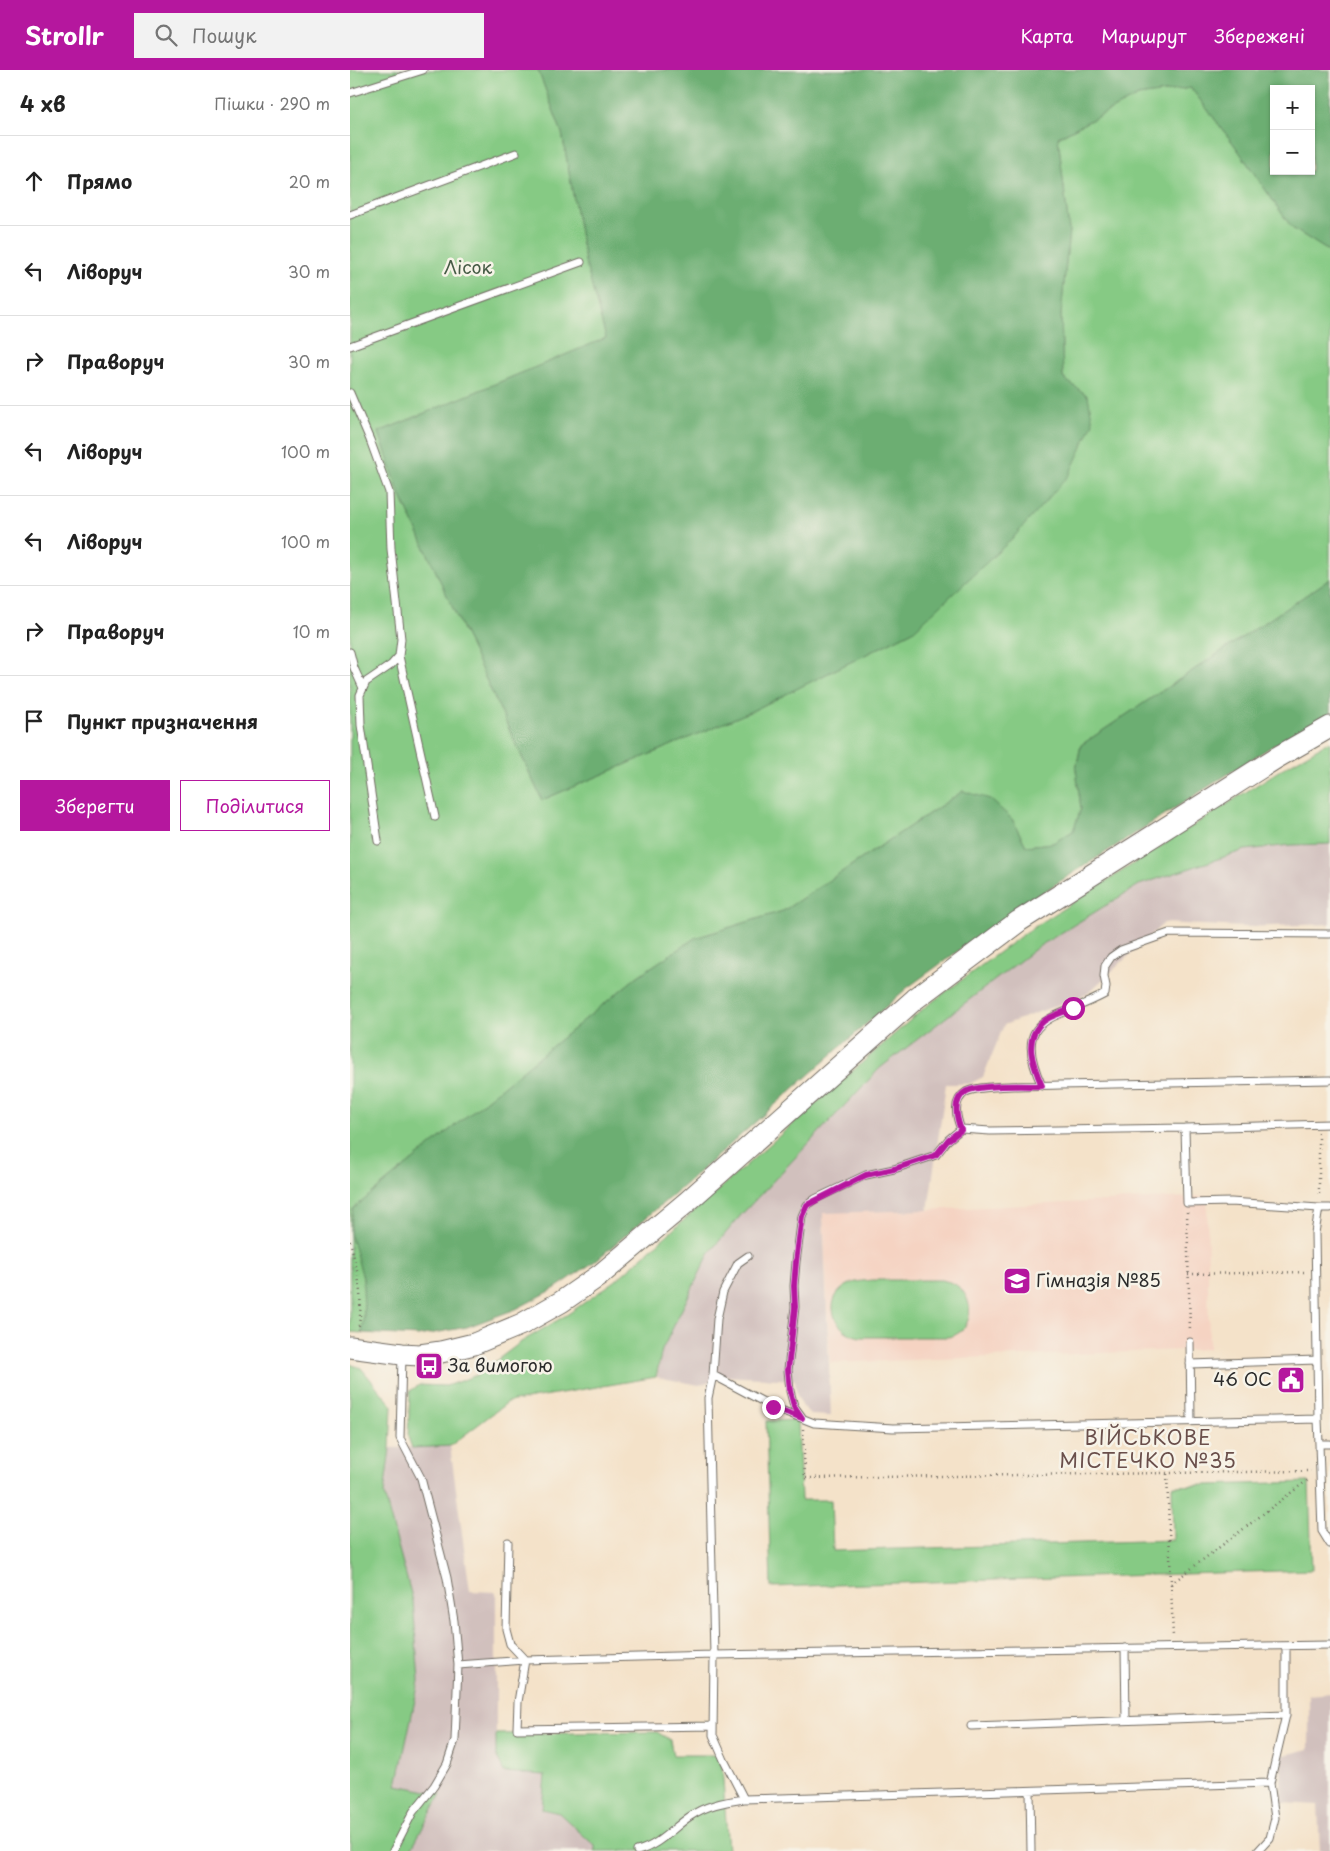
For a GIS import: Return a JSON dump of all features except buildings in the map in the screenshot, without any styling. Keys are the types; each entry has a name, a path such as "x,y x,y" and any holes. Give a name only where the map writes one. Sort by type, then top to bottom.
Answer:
{"main road":[{"path":"353,1347 420,1355 474,1344 522,1324 561,1302 600,1275 687,1202 923,993 1019,921 1276,758 1330,727"}],"lane":[{"path":"350,92 423,70"},
{"path":"350,215 516,153"},
{"path":"350,346 581,262"},
{"path":"350,392 389,492 391,549 401,639 399,656 435,818"},
{"path":"350,652 354,668 363,688"},
{"path":"378,841 361,725 360,695 366,682 391,665 399,656"},
{"path":"1042,1086 1032,1060 1030,1047 1032,1034 1044,1020 1105,994 1105,966 1111,957 1121,950 1169,933 1330,934"},
{"path":"961,1130 956,1117 957,1105 962,1095 968,1091 996,1087 1330,1080"},
{"path":"802,1418 794,1406 788,1370 795,1307 796,1262 802,1216 807,1205 866,1175 894,1169 936,1155 948,1140 961,1130 1186,1128 1330,1124"},
{"path":"1186,1128 1187,1203 1231,1202 1330,1208"},
{"path":"1319,1208 1315,1233 1318,1419 1322,1530 1330,1544"},
{"path":"744,1799 720,1752 713,1726 714,1655 708,1398 717,1320 723,1292 738,1263 748,1256"},
{"path":"1190,1342 1191,1422"},
{"path":"393,1851 413,1812 434,1786 447,1764 455,1740 458,1665 454,1621 447,1578 421,1478 400,1438 402,1354"},
{"path":"1190,1364 1317,1360"},
{"path":"712,1375 773,1407 814,1424 893,1428 1318,1419"},
{"path":"1319,1444 1330,1444"},
{"path":"508,1542 506,1629 510,1644 525,1660"},
{"path":"458,1665 525,1660 714,1655 1330,1644"},
{"path":"1258,1851 1270,1838 1275,1818 1270,1784 1286,1715 1286,1646"},
{"path":"1125,1648 1126,1720"},
{"path":"525,1660 518,1702 517,1729 713,1726"},
{"path":"970,1726 1286,1715"},
{"path":"637,1851 662,1839 690,1816 715,1803 744,1799 1270,1784"},
{"path":"1030,1792 1031,1851"}],"path":[{"path":"1319,1124 1319,1208"},
{"path":"1187,1203 1190,1342"},
{"path":"350,1241 360,1277 361,1314 353,1347"},
{"path":"1188,1274 1316,1272"},
{"path":"802,1418 805,1478 1320,1471"},
{"path":"1171,1584 1320,1471"},
{"path":"1167,1473 1173,1647"}],"shaded area":[{"path":"1330,844 1330,924 1244,927 1164,923 1087,994 1004,1025 983,1077 969,1084 946,1084 928,1210 823,1213 831,1416 811,1415 803,1407 797,1395 795,1380 725,1376 699,1385 657,1377 662,1350 710,1252 741,1215 880,1068 1038,947 1139,885 1245,850 1291,845"},
{"name":"Гімназія №85","path":"1207,1196 1209,1349 830,1363 823,1212 928,1210"},
{"path":"450,1446 470,1591 496,1592 496,1755 504,1772 545,1775 559,1813 595,1846 595,1851 410,1851 441,1795 397,1785 419,1681 413,1601 384,1494 390,1448"},
{"path":"1330,1693 1330,1851 1320,1851 1318,1805 1282,1803 1281,1756 1309,1749 1309,1695"}],"green space":[{"name":"Лісок","path":"350,70 538,70 562,133 585,261 606,338 379,432 399,492 542,800 752,711 913,631 1088,396 1063,378 1061,315 1069,230 1058,137 1138,96 1191,88 1236,147 1292,228 1330,252 1330,579 1081,745 1076,769 1081,809 1073,831 1053,843 1026,846 1012,819 963,791 783,911 695,938 638,976 353,1209 363,1278 364,1319 362,1333 350,1332"},
{"path":"538,70 1330,70 1330,252 1292,228 1236,147 1191,88 1138,96 1058,137 1069,230 1061,315 1063,378 1088,396 1093,423 1069,475 1012,539 913,631 752,711 542,800 399,492 379,432 606,338 585,261 562,133"},
{"path":"1330,579 1330,714 1269,748 1012,912 907,988 681,1188 594,1262 554,1289 516,1309 467,1327 418,1336 362,1333 364,1319 363,1278 350,1233 353,1209 638,976 695,938 783,911 963,791 990,799 1012,819 1026,846 1053,843 1073,831 1081,809 1076,769 1081,745"},
{"path":"1330,741 1330,844 1291,845 1245,850 1139,885 1038,947 880,1068 741,1215 710,1252 662,1350 656,1377 508,1402 450,1446 412,1448 408,1437 410,1391 419,1385 446,1386 477,1375 521,1342 568,1314 615,1281 924,1008 1025,933 1285,767"},
{"path":"872,1280 941,1280 953,1283 967,1298 969,1314 967,1322 957,1334 948,1337 860,1337 850,1334 837,1322 833,1306 835,1298 848,1285"},
{"path":"350,1364 361,1368 392,1405 390,1448 384,1494 413,1601 419,1681 397,1785 441,1794 410,1851 350,1851"},
{"path":"798,1420 801,1500 831,1500 833,1551 1173,1540 1172,1486 1309,1482 1312,1570 771,1587 766,1421"},
{"path":"657,1732 670,1740 673,1755 716,1755 722,1765 728,1851 595,1851 595,1846 559,1813 542,1809 545,1775 504,1772 496,1755 496,1734"}],"place":[{"name":"Гімназія №85","path":"1017,1281"},
{"name":"За вимогою","path":"429,1366"},
{"name":"46 ОС","path":"1291,1380"}],"district":[{"name":"ВІЙСЬКОВЕ МІСТЕЧКО №35","path":"1148,1450"}],"route":[{"path":"773,1407 802,1418 794,1406 788,1370 795,1307 796,1262 802,1216 807,1205 815,1199 866,1175 894,1169 936,1155 948,1140 961,1130 956,1117 957,1105 962,1095 968,1091 996,1087 1042,1086 1032,1060 1030,1047 1032,1034 1044,1020 1073,1008"}]}
